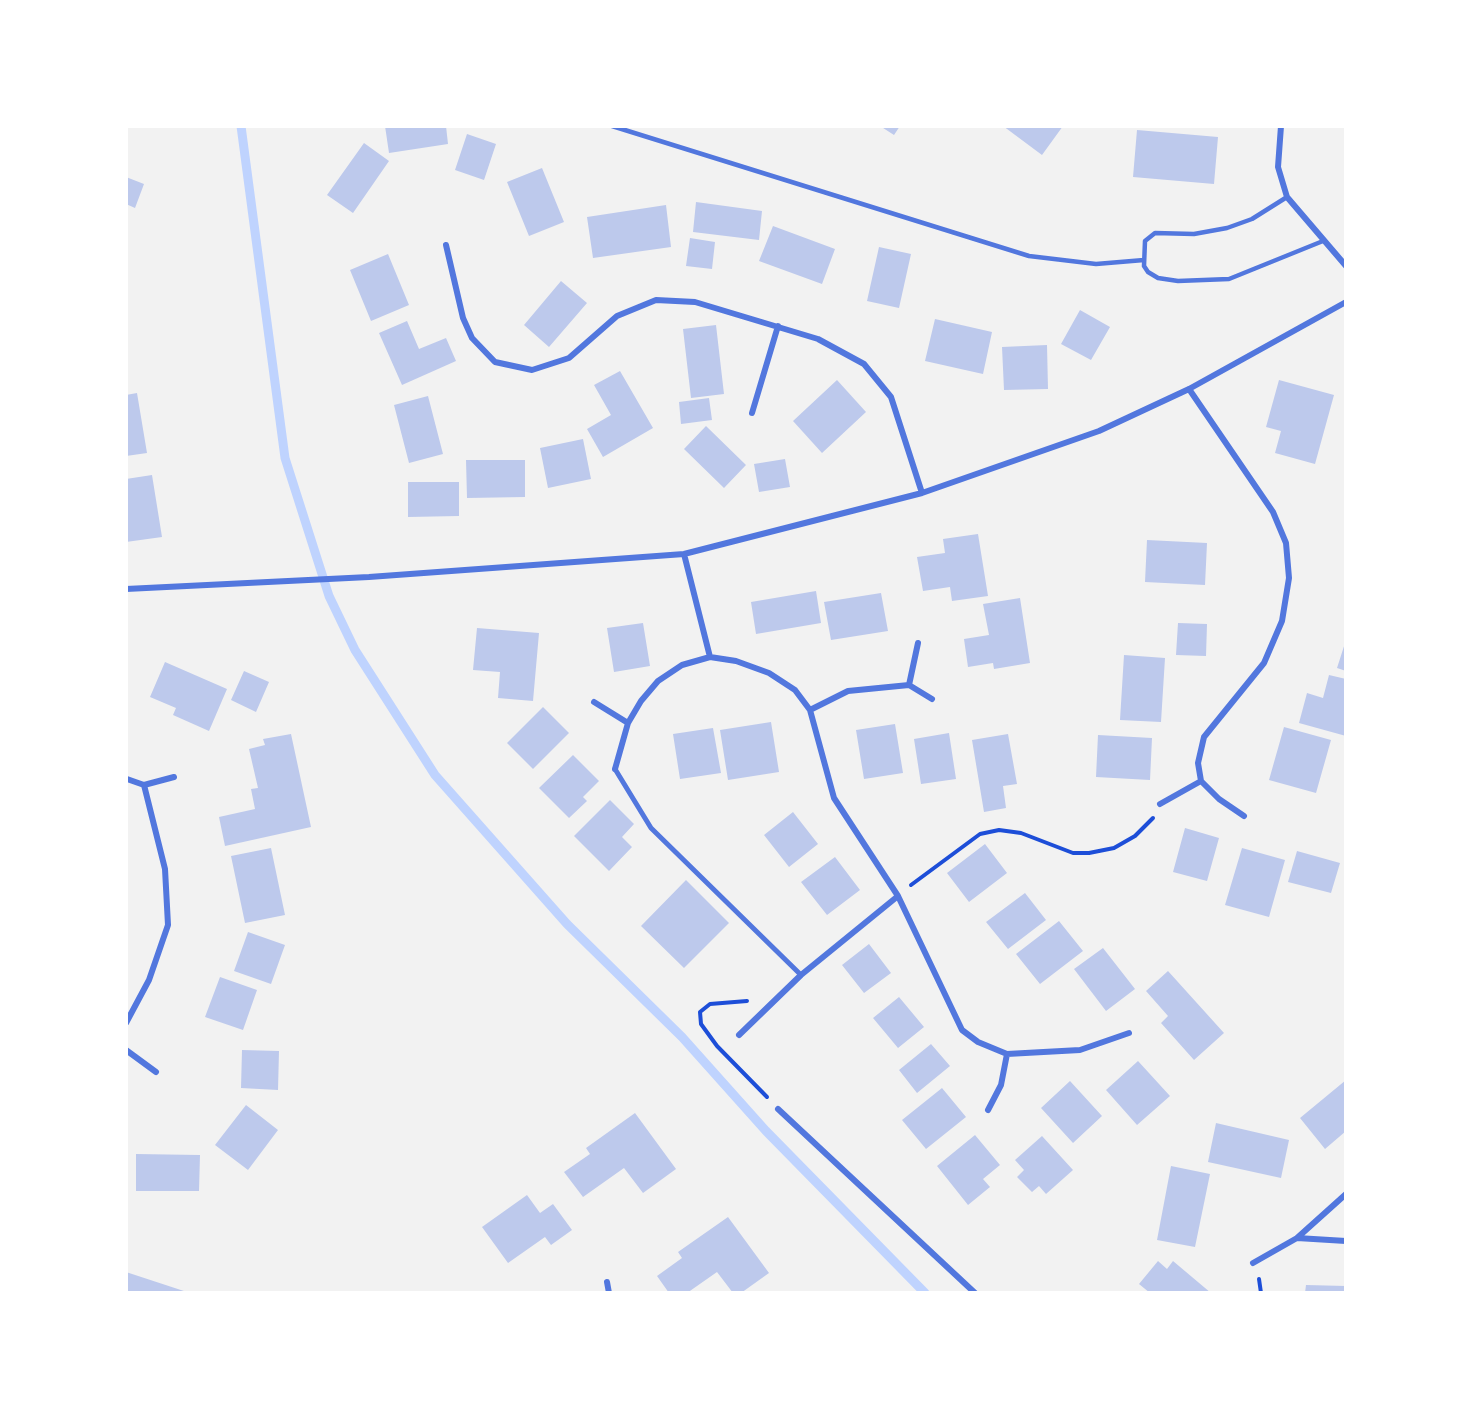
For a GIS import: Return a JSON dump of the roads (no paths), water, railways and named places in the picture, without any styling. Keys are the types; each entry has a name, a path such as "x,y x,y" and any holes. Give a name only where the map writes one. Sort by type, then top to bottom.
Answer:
{"street":[{"path":"1281,126 1278,167 1287,197 1346,266"},
{"path":"446,245 463,318 472,338 495,362 532,370 569,358 617,316 656,300 695,302 818,339 864,364 891,397 922,493"},
{"path":"126,589 369,577 684,554 922,493 1099,431 1189,389 1346,302"},
{"path":"752,413 778,326"},
{"path":"1189,389 1273,512 1286,543 1289,578 1282,621 1264,663 1204,737 1198,763 1201,781 1219,799 1244,816"},
{"path":"684,554 710,657"},
{"path":"909,686 918,643"},
{"path":"801,975 651,828 615,769 628,723 641,700 658,681 682,665 710,657 736,661 769,673 795,690 810,711 834,798 898,896 962,1030 978,1042 1007,1054 1080,1050 1129,1033"},
{"path":"810,711 848,691 909,686 932,699"},
{"path":"594,702 628,723"},
{"path":"127,779 144,785 174,777"},
{"path":"1160,804 1201,781"},
{"path":"126,1023 149,980 168,925 165,869 144,785"},
{"path":"739,1035 801,975 898,896"},
{"path":"126,1050 156,1072"},
{"path":"988,1110 1001,1085 1007,1054"},
{"path":"778,1108 975,1293"},
{"path":"1253,1263 1297,1238 1346,1194"},
{"path":"1297,1238 1346,1240"},
{"path":"607,1282 609,1293"}],"lane":[{"path":"612,126 1029,256 1096,264 1144,260"},
{"path":"1287,197 1252,219 1227,228 1194,234 1155,233 1145,242 1144,260 1148,272 1158,278 1199,282 1229,279 1323,241"}],"waterway":[{"path":"241,126 285,458 329,596 355,650 435,775 567,924 682,1037 766,1131 925,1293"}]}
